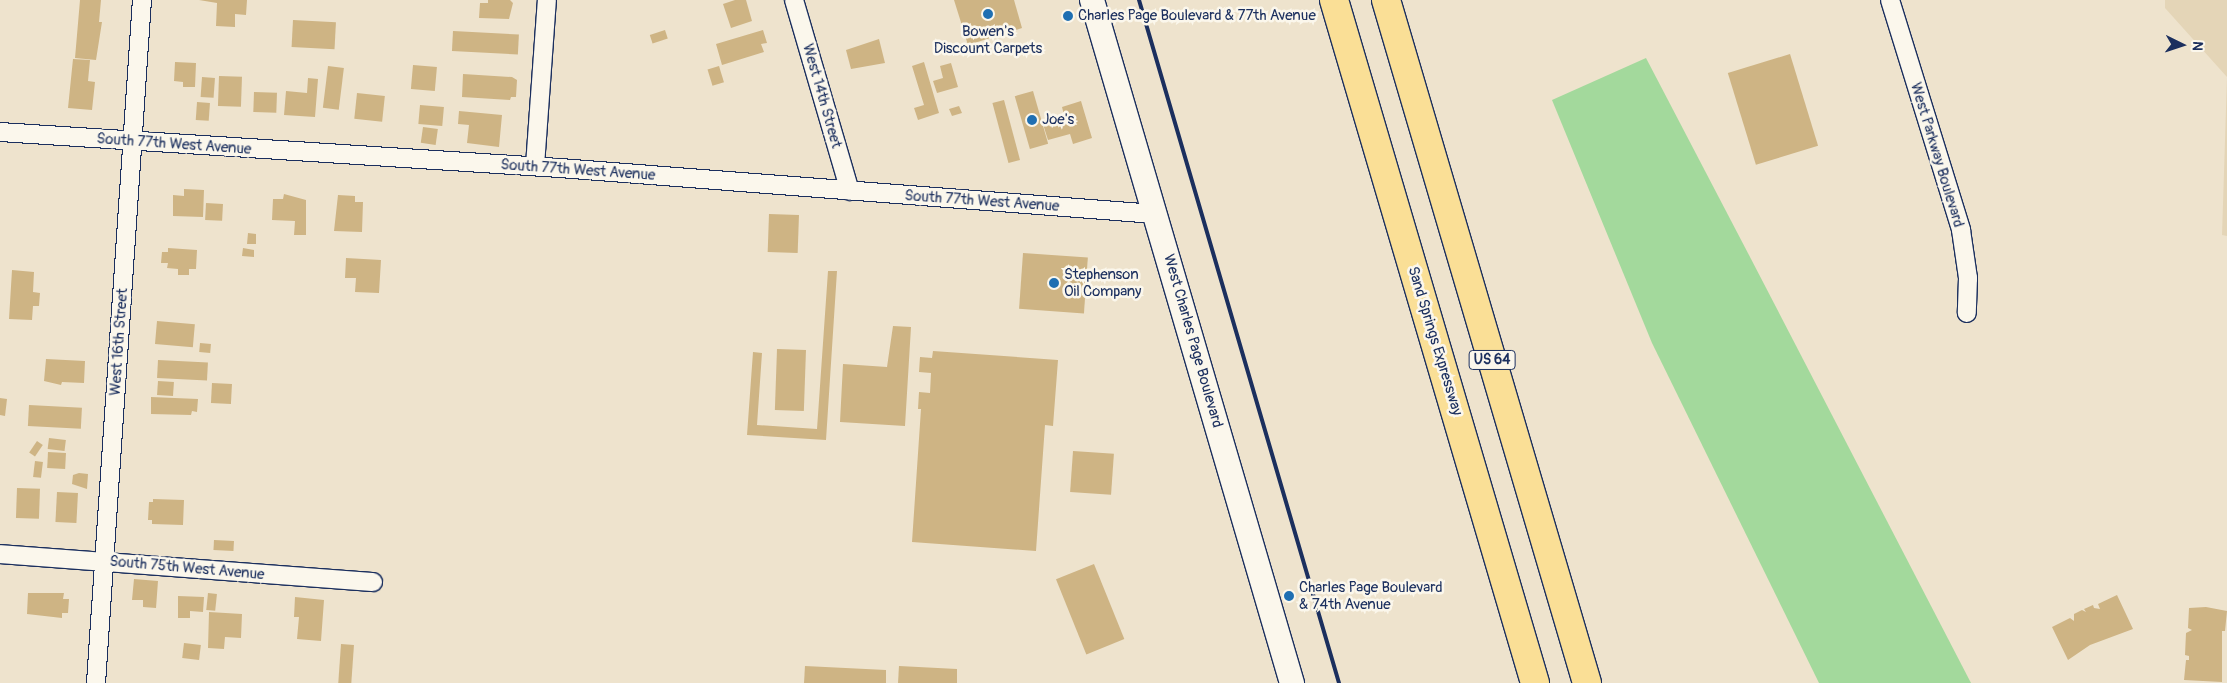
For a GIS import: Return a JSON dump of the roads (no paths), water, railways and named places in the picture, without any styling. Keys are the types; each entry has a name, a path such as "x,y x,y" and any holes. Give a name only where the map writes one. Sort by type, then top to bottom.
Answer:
{"highway":[{"path":"1319,0 1353,66"},
{"name":"Sand Springs Expressway","path":"1334,0 1536,683"},
{"name":"US 64","path":"1386,0 1587,683"},
{"path":"1397,0 1397,36"}],"main road":[{"name":"West Charles Page Boulevard","path":"1092,0 1292,683"}],"street":[{"name":"West 16th Street","path":"96,683 142,0"},
{"path":"535,166 547,0"},
{"name":"West 14th Street","path":"794,0 850,191"},
{"name":"West Parkway Boulevard","path":"1890,0 1964,243 1968,278 1967,313"},
{"name":"South 77th West Avenue","path":"0,132 132,142 535,166 1155,214"},
{"name":"South 75th West Avenue","path":"0,554 373,582"}],"railway":[{"path":"1139,0 1339,683"}],"place":[{"name":"Bowen's Discount Carpets","path":"988,14"},
{"name":"Charles Page Boulevard & 77th Avenue","path":"1068,16"},
{"name":"Joe's","path":"1032,120"},
{"name":"Stephenson Oil Company","path":"1054,283"},
{"name":"Charles Page Boulevard & 74th Avenue","path":"1289,596"}]}
